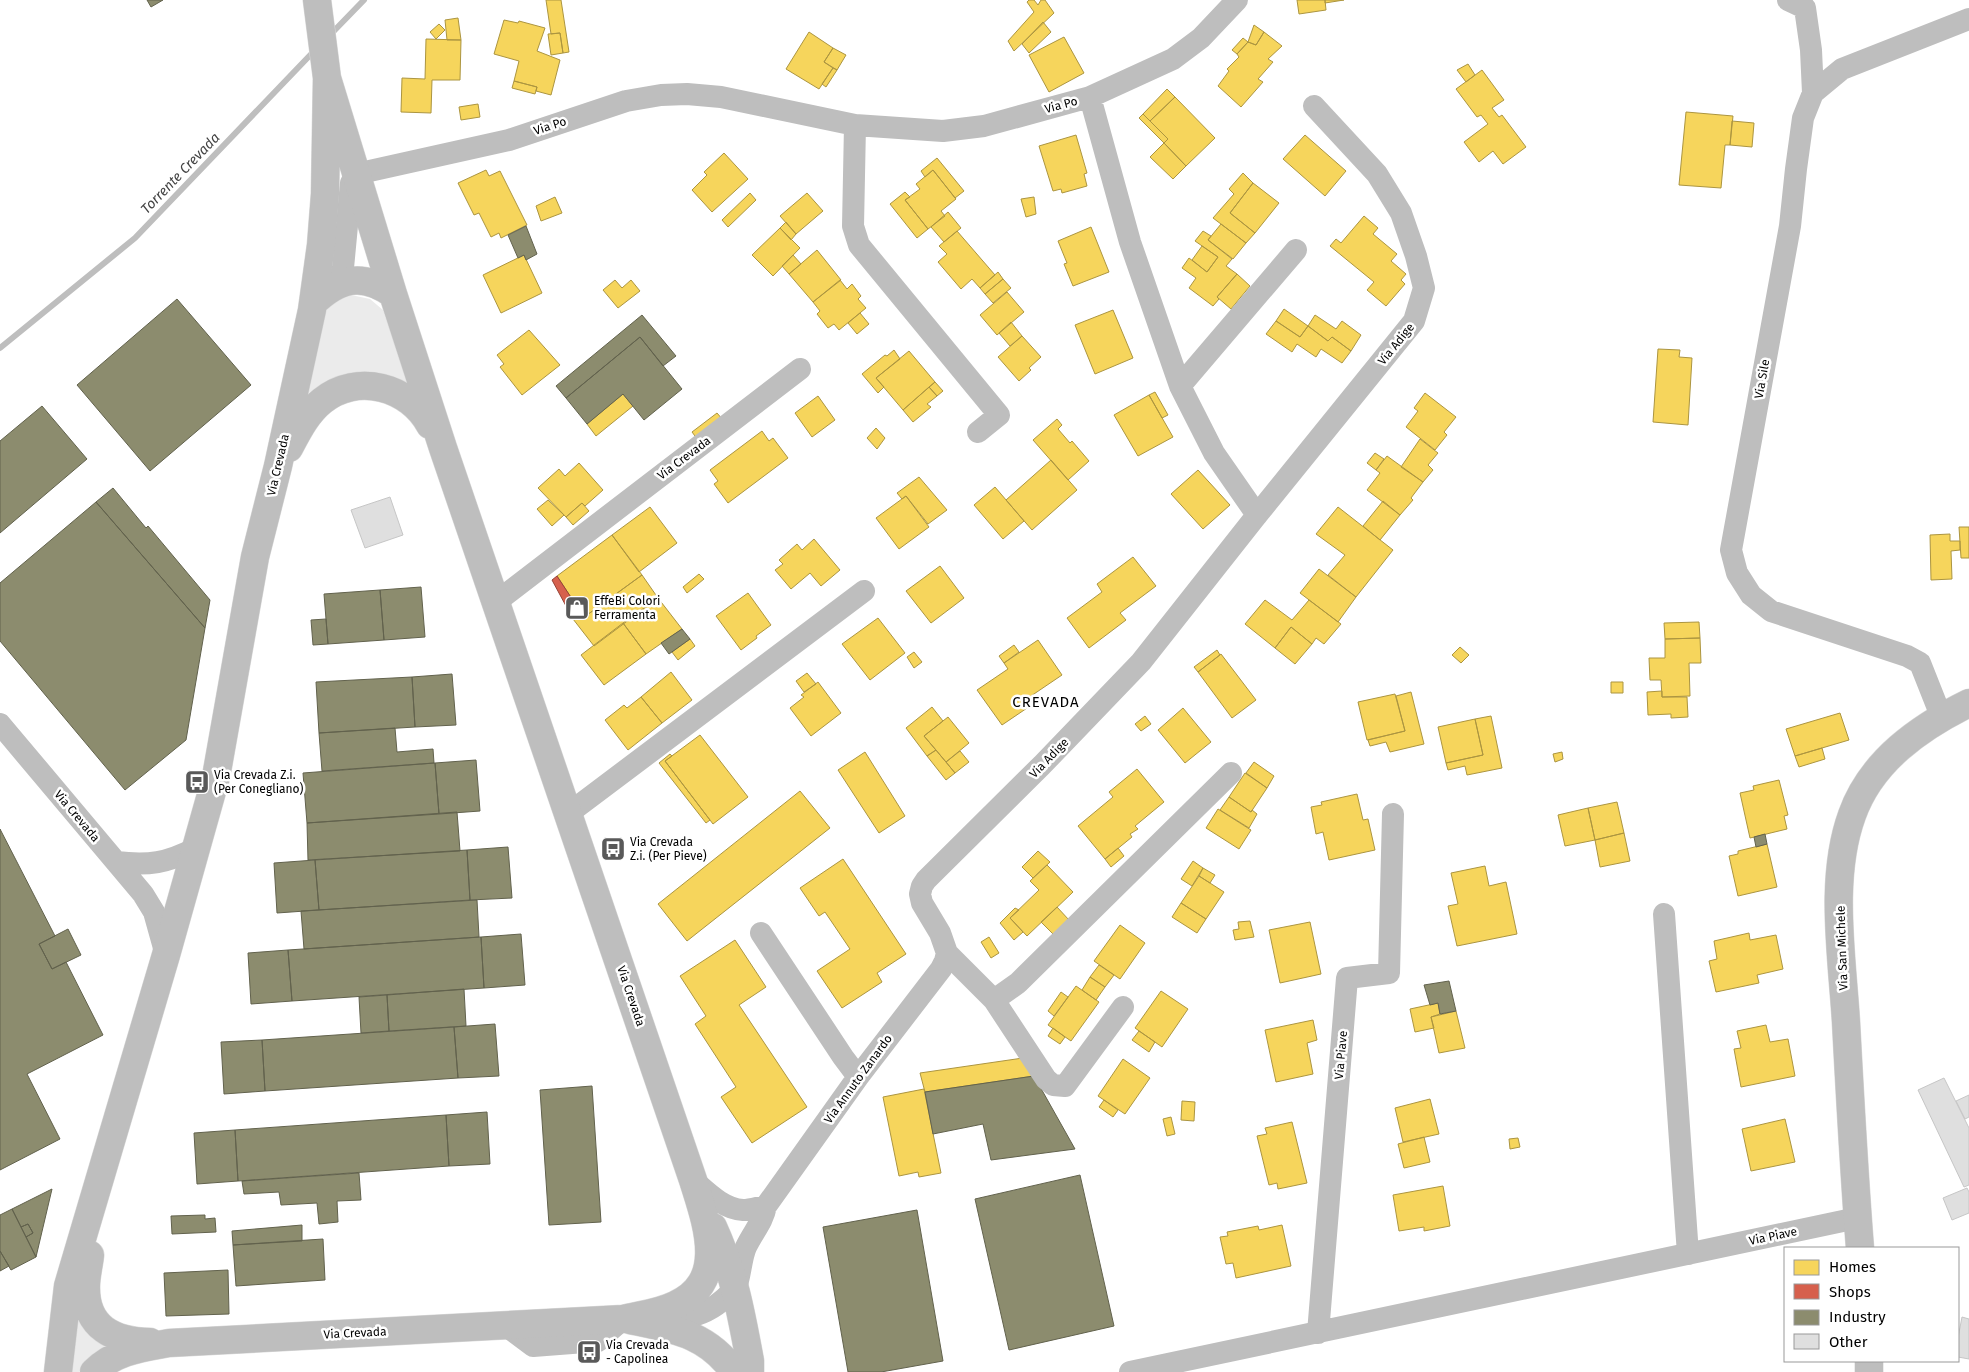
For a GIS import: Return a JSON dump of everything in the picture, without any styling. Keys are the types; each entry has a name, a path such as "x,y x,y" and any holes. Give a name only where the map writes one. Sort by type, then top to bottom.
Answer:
{"main road":[{"name":"Via Crevada","path":"58,1372 68,1286 166,955 216,776 255,557 278,466 313,303 321,245 325,194 327,78 317,3"},
{"name":"Via Crevada","path":"94,1372 103,1363 117,1354 137,1348 169,1343 623,1319 674,1306 689,1297 702,1281 708,1266 710,1248 708,1230 693,1180 443,448 393,294 327,78"},
{"path":"313,303 338,284 354,280 367,280 380,284 393,294"},
{"path":"278,466 312,411 322,400 352,387 370,386 390,390 407,398 423,412 443,448"},
{"name":"Via San Michele","path":"1860,1247 1840,926 1840,866 1852,815 1869,781 1897,748 1941,716 1969,703"},
{"path":"103,1167 86,1286 87,1301 91,1314 98,1325 119,1338 136,1342 169,1343"},
{"name":"Via Crevada","path":"693,1180 726,1255 736,1287 750,1361 750,1372"},
{"name":"Via Crevada","path":"623,1319 676,1330 694,1336 718,1354 734,1372"}],"street":[{"name":"Via Po","path":"356,174 509,140 626,101 686,94 721,96 855,125 943,131 984,126 1090,97 1173,59 1202,38 1237,0"},
{"path":"1788,0 1805,8 1811,50 1813,93"},
{"name":"Via Sile","path":"1941,716 1920,663 1907,656 1771,611 1750,595 1737,573 1731,550 1790,226 1803,118 1813,93 1842,69 1969,19"},
{"path":"1090,97 1130,242 1180,386 1214,452 1256,515"},
{"name":"Via Adige","path":"1123,1007 1065,1086 1052,1085 1046,1079 994,1000 947,952 940,933 922,903 920,894 926,880 1042,765 1141,662 1256,515 1414,321 1424,288 1416,256 1401,213 1377,174 1314,106"},
{"path":"855,125 853,226 859,245 999,415 978,432"},
{"path":"338,284 343,268 351,183 356,174"},
{"path":"1180,386 1296,250"},
{"name":"Via Crevada","path":"496,602 800,369"},
{"path":"569,813 864,591"},
{"name":"Via Crevada","path":"0,724 144,894 154,912 166,955"},
{"path":"994,1000 1018,983 1231,772"},
{"name":"Via Piave","path":"1318,1333 1347,978 1389,973 1393,814"},
{"path":"116,862 139,865 161,863 196,848"},
{"path":"1664,914 1688,1254"},
{"path":"761,933 843,1058 858,1077"},
{"name":"Via Annuto Zanardo","path":"736,1287 740,1263 746,1246 764,1218 766,1206 858,1077 941,969 947,952"},
{"path":"693,1180 723,1204 733,1208 744,1210 766,1206"},
{"name":"Via Piave","path":"1130,1372 1857,1218"},
{"name":"Via Crevada","path":"623,1319 677,1319 696,1316 719,1303 736,1287"}],"shaded area":[{"path":"351,295 370,299 383,310 408,383 382,376 368,375 339,378 326,382 304,398 326,309 343,296"},
{"path":"75,1300 109,1345 90,1358 79,1372 68,1372"}],"building: Homes":[{"path":"546,0 561,0 569,52 563,53 560,33 551,34"},
{"path":"1034,0 1038,5 1041,0 1045,0 1054,13 1014,51 1008,41 1034,12 1027,2"},
{"path":"1297,0 1325,0 1326,10 1299,14"},
{"path":"1325,0 1344,0 1325,3"},
{"path":"458,18 461,40 447,40 445,20"},
{"path":"504,20 518,23 519,21 545,28 537,51 560,60 551,95 536,91 537,87 514,81 519,61 494,54"},
{"path":"1043,22 1051,32 1029,53 1022,44"},
{"path":"439,24 445,30 436,39 430,32"},
{"path":"1254,25 1264,32 1256,45 1248,42"},
{"path":"809,32 833,48 824,62 833,68 819,89 786,69"},
{"path":"1264,32 1282,46 1268,59 1273,62 1258,79 1263,82 1241,107 1218,86 1229,71 1227,69 1239,57 1237,54 1248,42 1256,45"},
{"path":"560,33 563,53 551,55 548,34"},
{"path":"1064,37 1084,73 1049,92 1029,55"},
{"path":"1243,38 1248,42 1237,54 1232,50"},
{"path":"426,39 461,40 460,80 432,80 431,113 401,112 402,78 425,79"},
{"path":"833,48 846,55 837,70 824,62"},
{"path":"1468,64 1475,75 1466,82 1457,70"},
{"path":"833,68 837,70 826,87 822,84"},
{"path":"1482,70 1504,100 1492,108 1499,117 1502,115 1526,147 1503,164 1493,151 1479,162 1464,142 1488,124 1481,115 1477,117 1456,89"},
{"path":"514,81 537,87 535,94 512,88"},
{"path":"1167,89 1175,97 1150,121 1143,114"},
{"path":"1175,97 1215,138 1186,166 1164,143 1168,139 1150,121"},
{"path":"478,104 480,117 461,120 459,107"},
{"path":"1686,112 1733,116 1730,145 1725,145 1721,188 1679,185"},
{"path":"1143,114 1168,139 1164,143 1139,118"},
{"path":"1732,121 1754,123 1752,147 1730,145"},
{"path":"1076,135 1087,173 1084,174 1087,186 1062,193 1061,189 1053,191 1039,146"},
{"path":"1305,135 1346,171 1325,196 1283,159"},
{"path":"1164,143 1186,166 1173,179 1150,157"},
{"path":"724,153 748,179 712,212 692,190 707,175 704,172"},
{"path":"937,158 964,191 955,198 933,170 925,177 921,171"},
{"path":"486,170 489,176 500,171 527,225 501,238 499,233 491,237 479,213 474,215 458,183"},
{"path":"933,170 956,199 941,211 945,216 928,229 905,200 920,189 916,184"},
{"path":"1243,173 1253,183 1230,213 1255,233 1246,243 1213,218 1234,194 1229,189"},
{"path":"1253,183 1279,203 1255,233 1230,213"},
{"path":"905,192 910,197 905,200 928,229 917,238 890,204"},
{"path":"750,193 756,200 728,227 722,220"},
{"path":"807,193 823,211 796,234 780,216"},
{"path":"555,197 562,213 541,221 536,206"},
{"path":"1034,197 1036,214 1026,217 1021,199"},
{"path":"948,212 961,228 944,242 931,227"},
{"path":"1364,216 1378,228 1373,234 1397,254 1391,261 1406,274 1401,280 1405,284 1386,306 1367,290 1374,282 1330,246 1336,239 1341,243"},
{"path":"786,222 796,234 791,240 780,228"},
{"path":"1221,224 1246,243 1233,259 1208,240"},
{"path":"1091,227 1109,272 1073,286 1064,264 1067,263 1058,241"},
{"path":"780,228 800,248 773,276 752,255"},
{"path":"957,231 995,275 980,288 972,279 961,289 938,262 947,254 939,246"},
{"path":"1203,231 1211,236 1208,240 1232,259 1226,266 1237,274 1217,297 1219,299 1213,306 1189,288 1196,278 1182,268 1189,258 1207,272 1218,257 1195,241"},
{"path":"1202,246 1218,257 1207,272 1192,260"},
{"path":"817,250 841,280 813,302 789,274"},
{"path":"524,255 542,293 501,313 483,275"},
{"path":"793,255 801,264 789,274 782,266"},
{"path":"998,272 1003,279 985,294 980,288"},
{"path":"1237,274 1250,286 1231,309 1217,297"},
{"path":"1003,279 1011,288 993,303 985,294"},
{"path":"615,280 622,288 631,280 640,291 618,308 603,290"},
{"path":"840,280 847,289 852,284 861,296 858,299 866,308 839,330 834,324 828,328 817,314 820,311 813,302"},
{"path":"1007,292 1024,312 997,335 980,315"},
{"path":"1284,309 1308,326 1300,337 1276,321"},
{"path":"1113,310 1133,358 1095,374 1075,325"},
{"path":"860,313 869,324 857,334 848,323"},
{"path":"1315,315 1336,329 1342,321 1361,335 1351,351 1332,337 1328,341 1308,326"},
{"path":"1276,321 1300,337 1308,326 1328,341 1332,337 1351,351 1342,363 1321,349 1316,357 1297,344 1292,352 1266,334"},
{"path":"1011,322 1022,336 1010,346 999,333"},
{"path":"529,330 560,365 522,395 500,367 504,364 497,355"},
{"path":"1022,336 1041,357 1019,381 998,357"},
{"path":"1658,349 1680,350 1679,357 1692,358 1688,425 1653,422"},
{"path":"894,350 900,359 876,378 884,387 878,393 862,374"},
{"path":"909,351 935,382 903,410 876,378"},
{"path":"935,382 943,391 937,396 929,387"},
{"path":"929,387 937,396 927,404 931,407 913,422 903,410"},
{"path":"1155,392 1168,415 1162,418 1149,395"},
{"path":"1425,393 1456,417 1444,432 1447,435 1435,450 1406,427 1418,411 1414,408"},
{"path":"623,394 633,406 596,436 587,424"},
{"path":"1149,395 1173,437 1138,456 1114,415"},
{"path":"818,396 835,420 812,437 795,413"},
{"path":"717,413 723,420 698,440 692,432"},
{"path":"1057,419 1062,425 1058,429 1070,443 1072,441 1089,461 1068,480 1033,440"},
{"path":"876,428 885,438 877,449 867,438"},
{"path":"762,431 769,441 773,438 788,458 728,503 714,484 718,481 710,470"},
{"path":"1420,439 1438,453 1428,465 1433,470 1423,482 1401,467"},
{"path":"1375,453 1384,459 1376,470 1367,463"},
{"path":"1387,456 1423,482 1411,498 1413,500 1400,515 1367,490 1380,473 1376,470"},
{"path":"1051,460 1077,490 1032,530 1006,500"},
{"path":"579,463 603,490 585,506 582,503 566,517 538,488 559,469 565,476"},
{"path":"1198,470 1230,505 1203,529 1171,494"},
{"path":"919,477 947,510 928,524 906,496 902,499 897,493"},
{"path":"995,487 1024,521 1003,539 974,505"},
{"path":"906,496 929,527 899,549 876,518"},
{"path":"548,500 564,515 552,526 537,509"},
{"path":"1383,501 1400,515 1380,540 1363,526"},
{"path":"582,503 589,511 573,525 566,517"},
{"path":"650,507 677,543 639,572 612,535"},
{"path":"1338,507 1393,550 1356,597 1328,575 1345,555 1316,534"},
{"path":"1959,527 1969,527 1969,558 1961,558"},
{"path":"1950,534 1950,541 1960,541 1960,550 1951,551 1952,579 1931,580 1930,535"},
{"path":"612,535 642,575 587,615 579,604 576,605 557,576"},
{"path":"814,539 840,570 821,586 810,573 791,589 775,570 783,564 779,560 797,544 802,550"},
{"path":"1133,557 1156,586 1120,613 1126,620 1089,648 1067,618 1102,592 1097,584"},
{"path":"940,566 964,598 931,623 906,591"},
{"path":"1319,569 1356,597 1338,622 1300,593"},
{"path":"699,574 704,579 687,593 683,587"},
{"path":"642,575 658,598 594,646 573,619 584,611 587,615"},
{"path":"748,593 771,625 741,650 716,616"},
{"path":"658,598 682,629 646,654 623,623"},
{"path":"1265,600 1292,620 1309,600 1341,624 1324,644 1316,638 1312,644 1291,627 1275,648 1245,624"},
{"path":"878,618 905,653 870,680 842,644"},
{"path":"1699,622 1700,638 1665,639 1664,623"},
{"path":"623,623 646,654 604,685 581,655"},
{"path":"1291,627 1312,644 1295,664 1275,648"},
{"path":"1700,638 1701,663 1689,663 1690,696 1662,697 1661,680 1650,680 1649,658 1665,658 1665,639"},
{"path":"690,639 695,646 678,660 672,652"},
{"path":"1038,640 1062,675 1031,696 1036,702 1002,725 977,690 1008,669 1004,663"},
{"path":"1014,645 1019,652 1004,663 999,656"},
{"path":"1460,647 1469,655 1461,663 1452,655"},
{"path":"1217,650 1220,655 1198,672 1194,667"},
{"path":"914,652 922,662 914,668 907,657"},
{"path":"1221,654 1256,700 1232,718 1198,672"},
{"path":"671,672 692,700 662,723 641,697"},
{"path":"807,673 816,684 804,692 796,681"},
{"path":"818,682 841,713 811,736 790,708 804,697 801,695"},
{"path":"1611,682 1623,682 1623,693 1611,693"},
{"path":"1662,691 1662,697 1687,697 1688,717 1671,718 1671,714 1648,715 1647,692"},
{"path":"1411,692 1424,744 1390,752 1386,742 1370,746 1368,740 1405,731 1396,696"},
{"path":"1395,694 1405,731 1367,740 1358,702"},
{"path":"641,697 662,723 628,750 605,720 624,705 627,708"},
{"path":"932,707 943,721 924,736 936,750 927,756 906,728"},
{"path":"1183,708 1211,742 1185,763 1158,730"},
{"path":"1840,713 1849,740 1795,756 1786,729"},
{"path":"1145,716 1151,724 1141,731 1135,724"},
{"path":"1491,716 1502,768 1467,775 1465,766 1448,770 1446,763 1483,755 1475,719"},
{"path":"948,717 969,743 946,762 924,736"},
{"path":"1475,719 1483,755 1446,763 1438,727"},
{"path":"700,735 748,797 713,824 665,761"},
{"path":"1822,748 1825,759 1799,767 1795,756"},
{"path":"936,750 955,773 946,780 927,756"},
{"path":"960,751 969,762 955,773 946,762"},
{"path":"865,752 905,816 879,833 838,770"},
{"path":"1562,752 1563,759 1555,762 1553,754"},
{"path":"670,754 672,756 665,761 710,820 706,823 659,763"},
{"path":"1254,762 1274,776 1267,788 1246,773"},
{"path":"1137,769 1164,802 1135,826 1138,829 1130,834 1132,837 1105,859 1078,826 1113,797 1109,792"},
{"path":"1245,773 1267,788 1251,812 1229,797"},
{"path":"1779,780 1788,815 1784,816 1787,829 1750,838 1740,793 1754,790 1753,786"},
{"path":"800,791 830,828 687,941 658,904"},
{"path":"1357,794 1363,820 1368,819 1375,850 1329,860 1323,832 1316,834 1311,807 1322,805 1321,802"},
{"path":"1229,797 1257,814 1249,828 1220,810"},
{"path":"1617,802 1624,833 1595,840 1588,808"},
{"path":"1588,808 1595,840 1565,846 1558,815"},
{"path":"1218,809 1251,830 1239,849 1206,828"},
{"path":"1624,833 1630,861 1600,867 1595,840"},
{"path":"1767,844 1777,887 1738,896 1729,856 1738,854 1738,851"},
{"path":"1118,848 1124,856 1111,867 1105,859"},
{"path":"1038,851 1050,862 1033,878 1022,867"},
{"path":"843,859 906,954 877,973 882,982 842,1008 817,971 850,949 825,912 819,916 800,888"},
{"path":"1193,861 1203,868 1192,886 1181,879"},
{"path":"1047,865 1073,892 1027,936 1010,918 1039,890 1030,881"},
{"path":"1485,866 1489,886 1506,882 1517,934 1457,946 1448,906 1458,904 1451,873"},
{"path":"1203,868 1215,875 1210,883 1199,876"},
{"path":"1199,876 1224,892 1206,919 1181,903"},
{"path":"1181,903 1206,919 1197,933 1172,917"},
{"path":"1057,907 1069,920 1054,935 1041,922"},
{"path":"1015,908 1019,910 1010,918 1023,932 1014,940 1000,923"},
{"path":"1250,921 1254,937 1235,940 1233,930 1239,929 1238,922"},
{"path":"1310,922 1321,974 1280,983 1269,930"},
{"path":"1120,925 1145,943 1120,979 1094,961"},
{"path":"1749,933 1750,940 1776,935 1783,969 1757,975 1759,983 1716,992 1709,961 1717,959 1714,941"},
{"path":"989,937 999,953 991,958 981,942"},
{"path":"735,940 766,987 739,1005 807,1107 752,1143 721,1097 736,1087 695,1024 706,1016 680,976"},
{"path":"1099,965 1114,975 1105,987 1090,977"},
{"path":"1090,977 1105,987 1096,1000 1082,990"},
{"path":"1076,986 1099,1002 1071,1041 1048,1025"},
{"path":"1161,991 1188,1009 1162,1047 1135,1028"},
{"path":"1061,992 1068,997 1054,1016 1048,1011"},
{"path":"1438,1003 1440,1014 1431,1017 1434,1028 1415,1032 1410,1009"},
{"path":"1456,1011 1465,1048 1439,1053 1431,1017"},
{"path":"1313,1020 1317,1040 1307,1043 1313,1074 1276,1082 1265,1030"},
{"path":"1766,1025 1770,1042 1788,1039 1795,1076 1741,1087 1734,1049 1741,1048 1737,1031"},
{"path":"1053,1028 1065,1037 1060,1044 1048,1036"},
{"path":"1139,1031 1155,1042 1149,1052 1132,1040"},
{"path":"1023,1058 1034,1076 925,1092 920,1073"},
{"path":"1123,1059 1150,1078 1125,1114 1098,1096"},
{"path":"924,1089 941,1173 919,1177 918,1172 899,1176 883,1097"},
{"path":"1430,1099 1439,1134 1403,1142 1395,1108"},
{"path":"1104,1100 1118,1110 1113,1117 1099,1107"},
{"path":"1182,1101 1195,1102 1194,1121 1181,1120"},
{"path":"1171,1117 1175,1134 1167,1136 1163,1119"},
{"path":"1785,1119 1795,1162 1751,1171 1742,1129"},
{"path":"1292,1122 1307,1183 1278,1189 1277,1183 1269,1185 1257,1136 1267,1134 1265,1128"},
{"path":"1424,1137 1430,1162 1404,1168 1398,1144"},
{"path":"1518,1138 1520,1147 1510,1149 1509,1139"},
{"path":"1443,1186 1450,1226 1424,1231 1424,1227 1399,1231 1393,1195"},
{"path":"1282,1225 1291,1266 1236,1278 1233,1263 1226,1264 1220,1237 1228,1236 1227,1232 1258,1226 1259,1230"}],"building: Shops":[{"path":"557,576 576,605 579,604 584,611 573,619 552,580"}],"building: Industry":[{"path":"147,0 163,0 151,7"},
{"path":"526,226 537,254 526,260 524,255 518,258 508,235"},
{"path":"177,299 251,385 150,471 77,385"},
{"path":"642,315 676,356 663,366 640,337 566,398 556,386"},
{"path":"640,337 682,389 644,420 623,394 587,424 566,398"},
{"path":"42,406 87,459 0,533 0,441"},
{"path":"113,488 146,528 148,526 210,600 205,628 96,502"},
{"path":"96,502 205,628 186,740 125,790 0,641 0,583"},
{"path":"421,587 425,637 384,640 380,590"},
{"path":"380,590 384,640 328,644 324,594"},
{"path":"326,619 328,644 313,645 311,620"},
{"path":"682,629 690,639 669,654 661,643"},
{"path":"452,674 456,725 415,727 412,677"},
{"path":"412,677 415,727 319,733 316,682"},
{"path":"395,728 397,752 433,749 434,763 322,771 319,733"},
{"path":"476,760 480,811 439,814 435,763"},
{"path":"435,763 439,814 307,823 303,773"},
{"path":"457,812 460,851 308,860 307,823"},
{"path":"0,829 55,936 39,944 52,969 66,962 103,1035 27,1074 60,1139 0,1170"},
{"path":"1765,834 1767,844 1756,847 1754,837"},
{"path":"508,847 512,898 470,900 467,850"},
{"path":"467,850 470,900 319,910 315,860"},
{"path":"315,860 319,910 277,913 274,863"},
{"path":"477,900 479,937 304,949 301,911"},
{"path":"68,929 81,955 52,969 39,944"},
{"path":"521,934 525,985 484,988 481,937"},
{"path":"481,937 484,988 292,1001 288,950"},
{"path":"288,950 292,1001 251,1004 248,953"},
{"path":"1449,981 1456,1011 1440,1014 1438,1003 1430,1005 1424,985"},
{"path":"464,989 466,1026 389,1031 387,995"},
{"path":"387,995 389,1031 361,1033 359,997"},
{"path":"495,1024 499,1076 458,1078 454,1027"},
{"path":"454,1027 458,1078 265,1091 262,1040"},
{"path":"262,1040 265,1091 224,1094 221,1042"},
{"path":"1034,1076 1075,1149 991,1160 983,1124 933,1134 925,1092"},
{"path":"592,1086 601,1222 549,1225 540,1090"},
{"path":"487,1112 490,1164 449,1166 446,1115"},
{"path":"446,1115 449,1166 238,1181 235,1130"},
{"path":"235,1130 238,1181 197,1184 194,1133"},
{"path":"359,1173 361,1200 337,1201 338,1222 319,1224 317,1203 281,1205 279,1192 244,1194 242,1181"},
{"path":"1080,1175 1114,1326 1009,1350 975,1199"},
{"path":"52,1189 36,1257 26,1237 33,1233 28,1224 21,1227 12,1209"},
{"path":"12,1209 36,1257 11,1270 0,1251 0,1215"},
{"path":"917,1210 943,1361 881,1372 848,1372 823,1227"},
{"path":"205,1215 205,1219 215,1218 216,1232 172,1234 171,1216"},
{"path":"28,1224 33,1233 26,1237 21,1227"},
{"path":"302,1225 302,1241 233,1245 232,1231"},
{"path":"323,1239 325,1280 236,1286 233,1245"},
{"path":"0,1251 9,1266 0,1271"},
{"path":"228,1270 229,1314 166,1316 164,1273"}],"building: Other":[{"path":"390,497 403,535 365,548 351,510"},
{"path":"1944,1078 1969,1128 1969,1185 1964,1187 1918,1090"},
{"path":"1969,1095 1969,1117 1965,1119 1956,1101"},
{"path":"1967,1188 1969,1192 1969,1213 1952,1220 1943,1198"},
{"path":"1962,1317 1969,1319 1969,1359 1959,1357 1959,1333"}],"waterway":[{"name":"Torrente Crevada","path":"330,35 364,0"},
{"name":"Torrente Crevada","path":"0,348 135,238 316,49"}],"place":[{"name":"EffeBi Colori Ferramenta","path":"577,608"},
{"name":"Via Crevada Z.i. (Per Conegliano)","path":"197,782"},
{"name":"Via Crevada Z.i. (Per Pieve)","path":"613,849"},
{"name":"Via Crevada - Capolinea","path":"589,1352"}],"district":[{"name":"CREVADA","path":"1046,702"}]}
